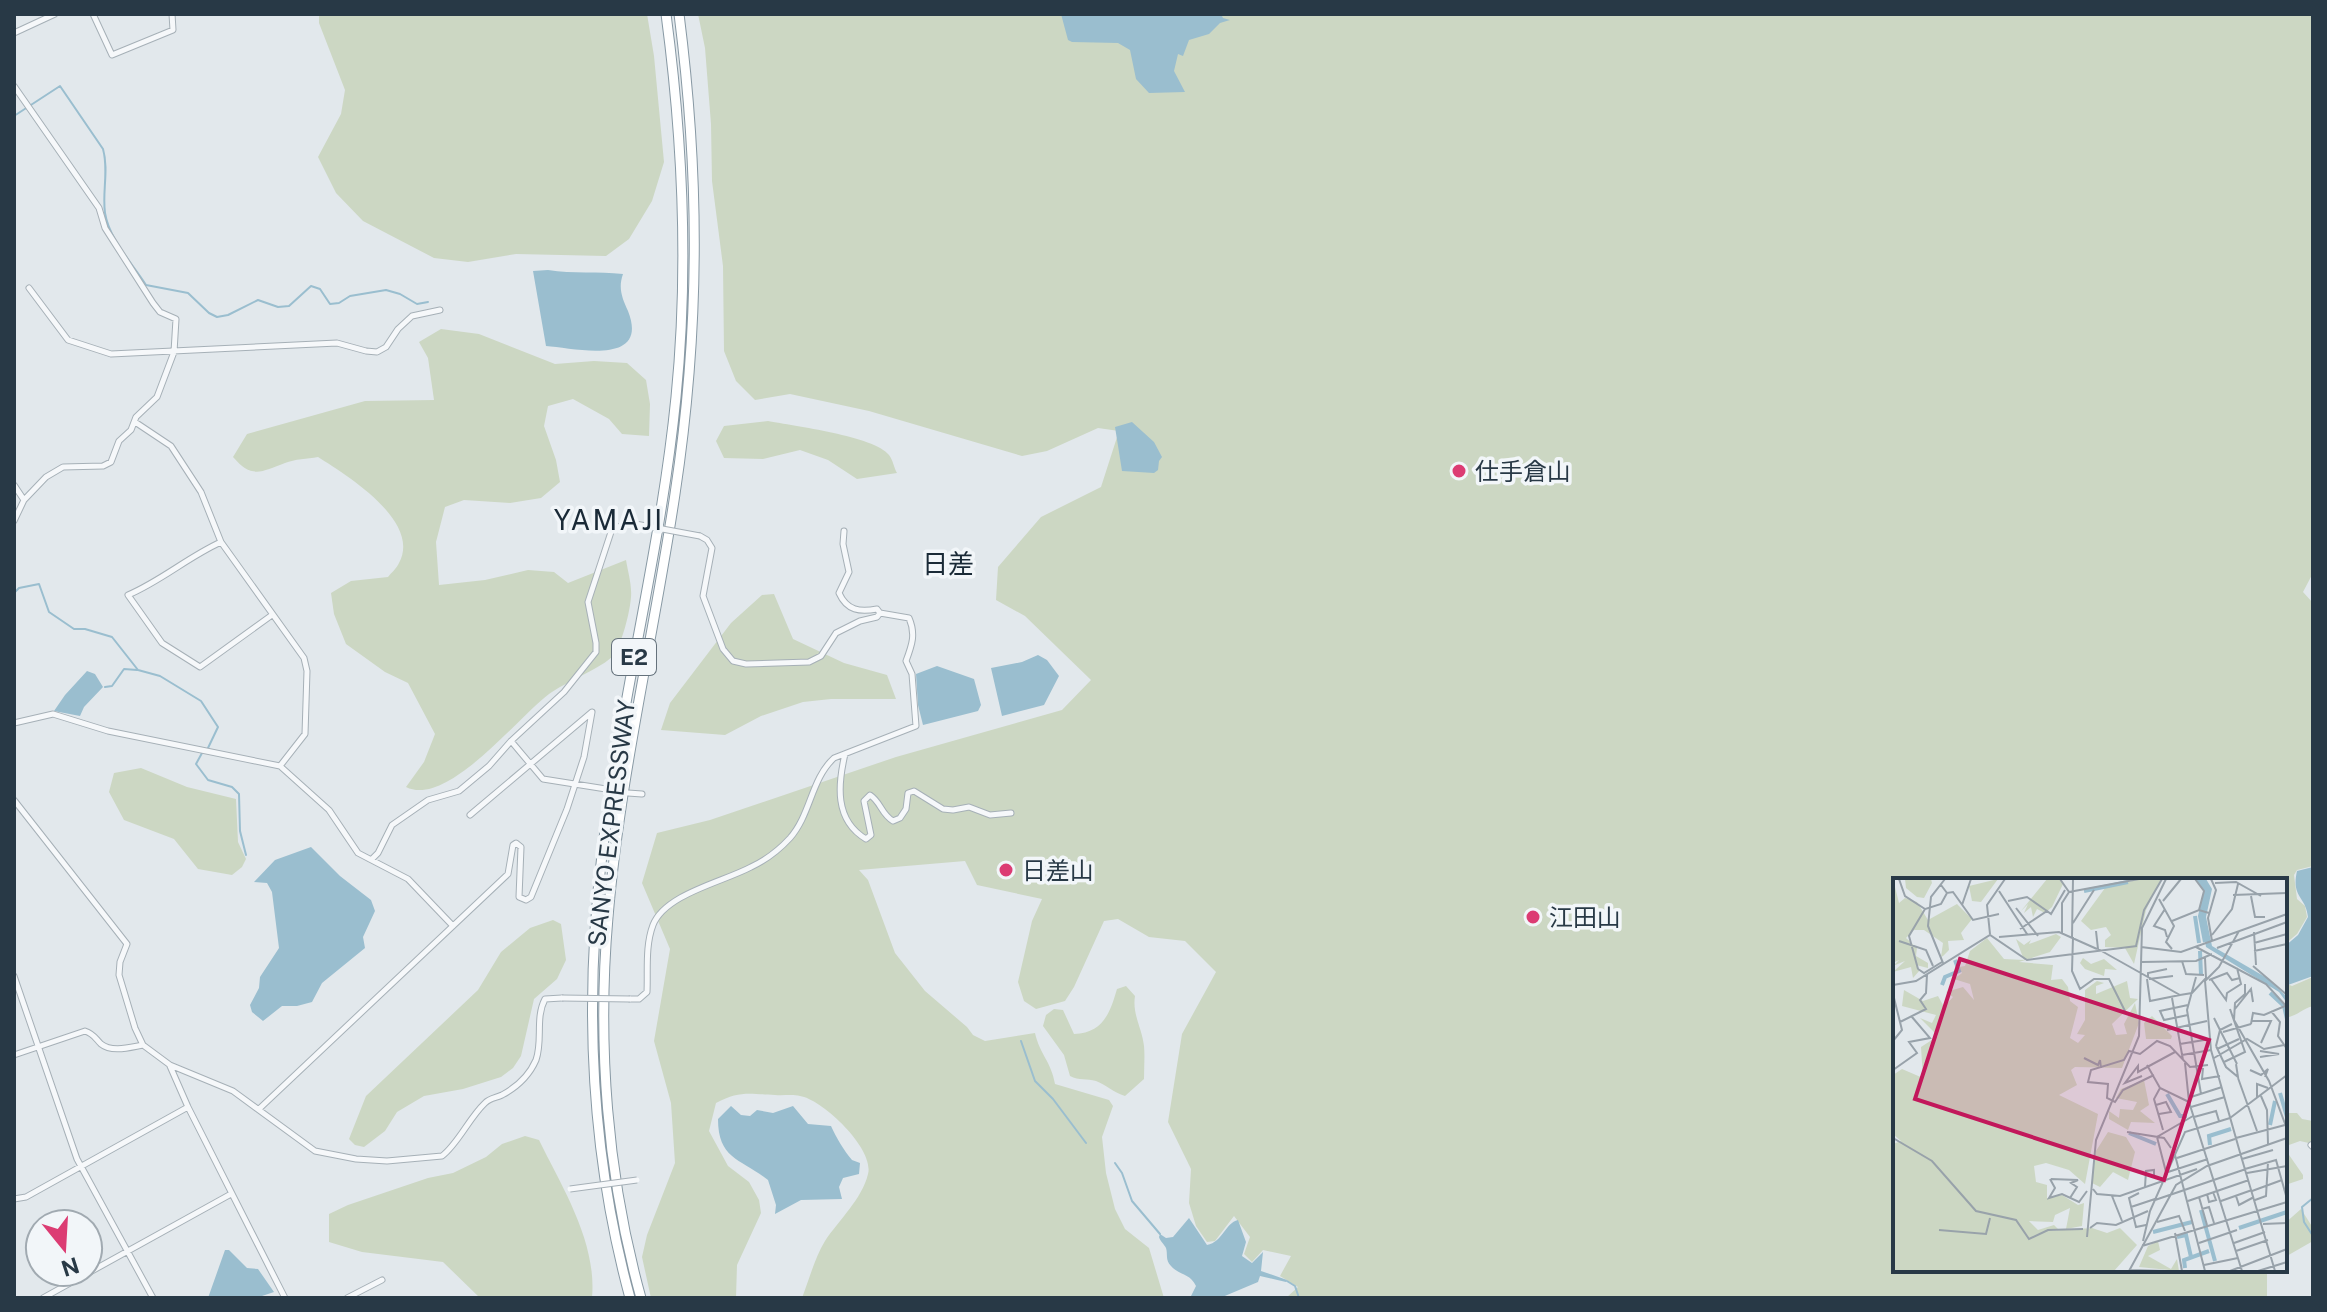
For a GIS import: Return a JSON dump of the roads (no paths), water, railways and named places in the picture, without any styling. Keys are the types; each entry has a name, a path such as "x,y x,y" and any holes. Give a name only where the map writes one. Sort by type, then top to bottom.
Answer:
{"highway":[{"name":"SANYO EXPRESSWAY","path":"630,1298 608,1199 600,1139 592,1048 593,991 603,847 664,491 677,384 683,296 682,151 666,14"},
{"name":"SANYO EXPRESSWAY","path":"641,1298 612,1152 604,989 607,919 615,851 675,493 692,348 696,245 693,149 679,14"}],"street":[{"path":"14,33 55,14"},
{"path":"93,14 112,55 173,30 172,14"},
{"path":"14,86 99,208 105,228 153,303 160,312 176,319 174,352 157,397 136,417 119,441 111,462 103,466 63,467 40,483 24,500 14,521"},
{"path":"29,288 68,340 111,354 337,343 372,352 386,347 412,316 440,310"},
{"path":"135,422 171,446 201,492 221,542 304,658 307,671 305,734 280,766"},
{"path":"14,485 24,500"},
{"path":"372,859 392,825 428,800 459,791 489,766 564,692 596,652 588,602 612,529 630,523 707,540 712,548 703,596 723,649 733,661 746,664 809,662 821,656 836,633 860,621 877,617 880,613"},
{"path":"14,800 127,944 119,975 143,1045 170,1065 233,1091 315,1151 387,1161 442,1156 483,1105 527,1076 539,1046 540,1009 545,999 639,999 647,992 650,935 662,910 700,889 749,869 779,849 802,823 826,765 846,753 916,726 912,674 906,661 914,638 913,627 909,618 844,604 839,593 849,572 843,544 844,531"},
{"path":"221,542 193,555 154,584 128,595 162,643 200,667 272,615"},
{"path":"259,1109 508,874 513,845 516,843 521,847 519,897 526,900 531,897 567,809 584,757 592,712 470,815"},
{"path":"14,723 53,714 108,731 280,766 329,810 358,853 408,879 453,926"},
{"path":"511,741 543,779 606,789"},
{"path":"846,753 838,786 839,799 846,820 866,839 871,835 864,801 870,795 886,817 893,821 900,818 906,809 908,793 914,791 943,809 969,807 990,815 1011,813"},
{"path":"628,793 642,794"},
{"path":"14,976 81,1165 153,1298"},
{"path":"14,1055 85,1031 95,1035 107,1047 143,1045"},
{"path":"170,1065 171,1073 285,1298"},
{"path":"14,1199 26,1197 188,1107"},
{"path":"570,1189 637,1180"},
{"path":"43,1298 231,1194"},
{"path":"347,1298 382,1280"}],"water":[{"path":"1061,14 1221,14 1230,20 1220,23 1209,34 1189,40 1183,56 1178,54 1174,71 1185,92 1149,93 1136,79 1130,50 1118,43 1068,40"},
{"path":"533,271 623,274 621,293 632,329 628,340 619,347 606,350 546,346"},
{"path":"1132,422 1154,442 1162,457 1154,473 1122,471 1115,427"},
{"path":"1038,655 1047,660 1059,676 1044,705 1002,716 991,668 1022,662"},
{"path":"937,666 974,679 981,705 978,711 923,725 916,674"},
{"path":"87,671 95,674 103,687 84,707 80,716 54,711 65,695"},
{"path":"311,847 340,876 371,900 375,911 363,937 365,948 322,983 312,1002 282,1006 263,1021 252,1012 250,1005 259,988 260,977 279,948 272,892 267,883 254,882 275,860"},
{"path":"2313,867 2313,976 2288,985 2287,944 2298,935 2308,917 2297,892 2297,871"},
{"path":"731,1106 741,1115 750,1116 757,1110 773,1113 793,1106 808,1124 831,1126 852,1160 860,1163 859,1174 843,1178 839,1187 842,1199 801,1200 775,1214 776,1205 768,1180 733,1157 722,1143 718,1119"},
{"path":"1189,1218 1207,1245 1238,1220 1246,1242 1242,1256 1252,1263 1263,1252 1261,1271 1286,1282 1260,1276 1258,1282 1220,1298 1190,1298 1196,1286 1169,1264 1166,1248 1159,1237 1160,1234 1166,1238 1173,1237"},
{"path":"225,1250 229,1250 247,1268 258,1269 274,1292 256,1298 208,1298"}],"waterway":[{"path":"14,116 60,86 103,149 105,213 111,232 122,250 146,285 188,293 217,317 258,300 278,307 289,306 311,286 320,289 330,304 339,303 350,296 386,290 417,304 428,302"},
{"path":"14,593 19,588 39,584 49,612 74,629 112,637 138,670 160,676 201,701 218,727 208,748"},
{"path":"105,687 112,686 124,669 137,670"},
{"path":"202,753 196,764 208,780 232,787 239,794 240,831 246,855"},
{"path":"1021,1041 1035,1081 1053,1099 1086,1143"},
{"path":"1115,1163 1132,1201 1160,1234"},
{"path":"2313,1198 2302,1207 2304,1222 2313,1236"},
{"path":"1287,1281 1295,1286 1299,1298"}],"place":[{"name":"仕手倉山","path":"1459,471"},
{"name":"日差山","path":"1006,870"},
{"name":"江田山","path":"1533,917"}],"district":[{"name":"YAMAJI","path":"609,519"},
{"name":"日差","path":"948,563"}]}
